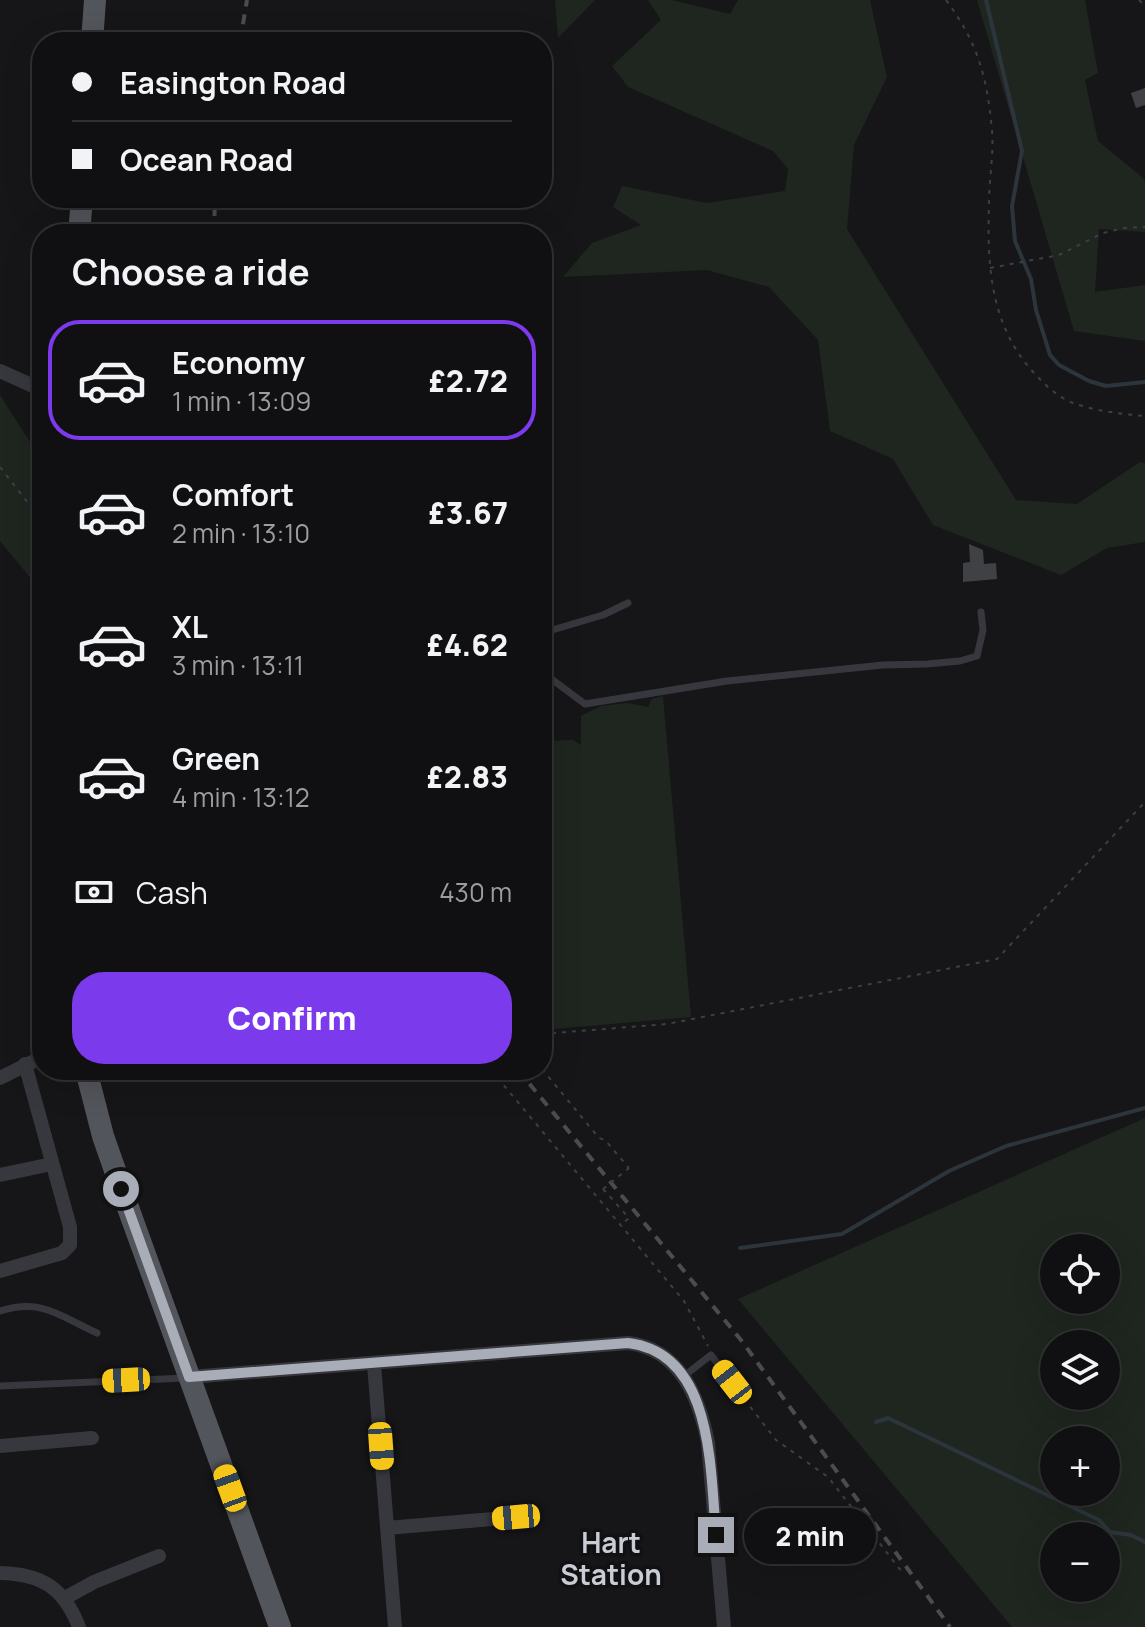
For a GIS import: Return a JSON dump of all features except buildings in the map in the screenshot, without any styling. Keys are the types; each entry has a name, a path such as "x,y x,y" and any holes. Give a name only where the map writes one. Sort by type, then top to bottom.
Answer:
{"main road":[{"path":"93,32 95,0"},
{"path":"89,1080 103,1136 280,1627"}],"street":[{"path":"0,371 32,385"},
{"path":"0,1078 32,1061"},
{"path":"0,1271 62,1253 70,1245 70,1227 25,1064"},
{"path":"0,1175 52,1164"},
{"path":"189,1377 628,1343 645,1345 662,1353 684,1376 700,1412 708,1443 724,1627"},
{"path":"374,1364 395,1627"},
{"path":"0,1446 92,1438"},
{"path":"387,1528 516,1517"},
{"path":"65,1598 94,1582 159,1556"},
{"path":"0,1573 17,1573 52,1587 65,1598 79,1627"}],"lane":[{"path":"552,630 603,615 628,603"},
{"path":"552,679 585,704 741,680 883,665 960,661 977,656 983,630 981,612"},
{"path":"0,1311 28,1304 97,1333"},
{"path":"684,1376 711,1355 732,1382"},
{"path":"0,1386 189,1377"}],"path":[{"path":"946,0 979,54 992,133 989,268 998,312 1018,356 1048,388 1072,402 1119,414 1145,416"},
{"path":"1139,0 1145,6"},
{"path":"989,268 1015,265 1068,251 1103,233 1145,227"},
{"path":"0,467 32,508"},
{"path":"552,1033 667,1024 997,959 1145,802"},
{"path":"499,1080 684,1301 711,1355"},
{"path":"551,1080 599,1138 605,1140 629,1168 603,1189 629,1218 622,1225"},
{"path":"732,1382 776,1440 828,1477 902,1572"}],"shaded area":[{"path":"555,0 595,0 558,38"},
{"path":"648,0 672,0 730,14 738,0 870,0 887,77 854,145 847,229 1016,500 1077,504 1140,462 1145,463 1145,542 1107,548 1061,575 933,525 893,459 830,431 818,340 769,287 707,270 563,277 592,243 641,225 613,207 622,186 707,203 785,191 788,169 773,151 628,87 612,66 661,20"},
{"path":"977,0 1085,0 1098,73 1085,80 1098,141 1145,182 1145,232 1099,229 1095,292 1145,285 1145,341 1074,331"},
{"path":"0,395 32,445 32,580 0,541"},
{"path":"663,696 691,1017 552,1029 552,741 573,740 581,745 581,716 601,706 627,703 648,707 652,699"},
{"path":"1145,1118 1145,1627 1012,1627 738,1299"}],"waterway":[{"path":"986,0 1022,151 1012,206 1015,241 1031,279 1036,310 1050,355 1059,365 1106,386 1145,382"},
{"path":"740,1248 842,1234 949,1171 1006,1146 1145,1108"},
{"path":"876,1422 888,1418 1099,1520 1110,1532 1131,1535 1145,1542"}],"railway":[{"path":"242,32 247,0"},
{"path":"214,224 215,208"},
{"path":"526,1080 741,1340 950,1627"}],"district":[{"name":"Hart Station","path":"611,1558"}],"route":[{"path":"121,1189 189,1377 628,1343 645,1345 662,1353 684,1376 704,1423 716,1535"}]}
